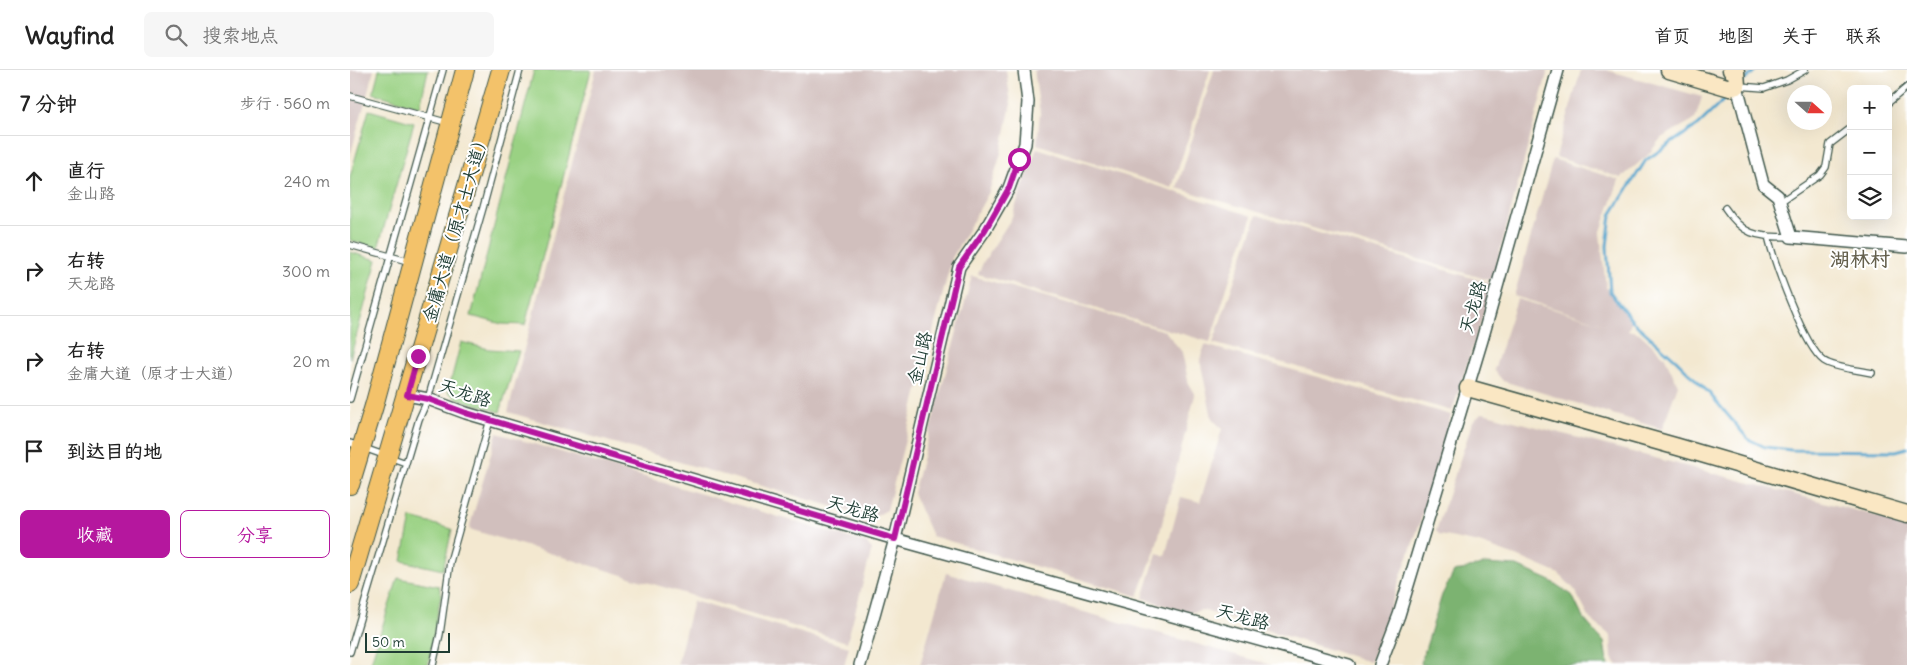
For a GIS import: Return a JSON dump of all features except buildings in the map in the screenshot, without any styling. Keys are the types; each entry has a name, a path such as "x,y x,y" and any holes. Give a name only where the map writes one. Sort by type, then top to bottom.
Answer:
{"main road":[{"name":"金庸大道（原才士大道）","path":"350,485 356,445 413,262 465,70"},
{"name":"金庸大道（原才士大道）","path":"350,584 501,70"}],"street":[{"name":"金山路","path":"860,665 895,539 959,267 985,230 1009,188 1024,144 1028,102 1024,70"},
{"name":"天龙路","path":"1380,665 1399,614 1468,388 1558,70"},
{"path":"1669,70 1730,88 1737,86"},
{"path":"1732,70 1736,72 1737,86 1763,184 1778,196 1791,237 1907,248"},
{"path":"1468,388 1907,514"},
{"name":"天龙路","path":"407,395 428,399 490,420 895,539 1349,665"}],"lane":[{"path":"350,398 443,70"},
{"path":"350,652 419,419 428,399 483,208 520,70"},
{"path":"1737,86 1764,88 1787,80 1805,70"},
{"path":"1892,100 1907,87"},
{"path":"350,96 451,124"},
{"path":"1780,202 1820,175 1826,167 1830,144 1848,130"},
{"path":"1725,208 1732,219 1756,236 1791,237"},
{"path":"1768,236 1778,270 1808,340 1818,356 1825,362 1834,365 1872,373"},
{"path":"350,245 413,262"},
{"path":"433,665 440,634 450,562 490,420"},
{"path":"356,445 406,463"}],"shaded area":[{"path":"350,70 374,70 350,156"},
{"path":"596,70 1006,70 1011,104 1001,153 989,192 952,258 887,510 872,518 508,412"},
{"path":"1034,70 1210,70 1172,188 1037,144 1040,113"},
{"path":"1214,70 1548,70 1492,281 1177,188"},
{"path":"1581,70 1606,70 1702,97 1695,119 1661,138 1649,154 1621,178 1556,157"},
{"path":"1037,148 1252,216 1210,342 978,274 984,261 1011,219"},
{"path":"1553,159 1619,180 1600,234 1606,287 1631,323 1628,330 1639,333 1664,356 1678,385 1662,429 1503,381 1494,370 1517,299 1609,325 1514,296"},
{"path":"1257,215 1493,284 1452,411 1213,343"},
{"path":"972,276 1165,331 1182,352 1189,385 1195,395 1155,551 1138,596 932,536 913,493"},
{"path":"1205,345 1451,415 1420,523 1370,662 1202,610 1188,613 1143,598 1157,553 1165,556 1181,497 1200,502 1222,429 1212,418 1200,360"},
{"path":"1483,413 1907,524 1907,665 1618,665 1612,658 1611,636 1590,619 1574,589 1559,574 1479,543 1440,535 1436,531 1473,421"},
{"path":"497,433 866,543 872,549 847,642 469,529"},
{"path":"946,573 1271,665 920,665"},
{"path":"693,601 849,647 844,665 677,665"}],"green space":[{"path":"379,70 428,70 420,107 373,93"},
{"path":"534,70 591,70 525,325 502,324 471,316"},
{"path":"369,110 414,123 378,248 350,240 350,177"},
{"path":"350,252 377,260 350,359"},
{"path":"461,342 489,349 519,351 500,412 458,399 448,392"},
{"path":"411,518 452,529 443,570 402,561"},
{"path":"1485,564 1517,566 1549,580 1572,595 1583,618 1604,642 1607,661 1610,665 1422,665 1421,663 1442,595 1454,572"},
{"path":"398,578 439,586 441,595 428,665 370,665"}],"waterway":[{"path":"1745,80 1756,70"},
{"path":"1730,94 1698,125 1646,160 1611,215 1607,246 1610,292 1632,321 1676,360 1709,393 1748,439 1765,447 1791,450 1896,451 1907,448"}],"district":[{"name":"湖林村","path":"1860,259"}],"route":[{"path":"418,356 407,395 428,399 466,413 895,539 959,267 985,230 1009,188 1019,159"}]}
